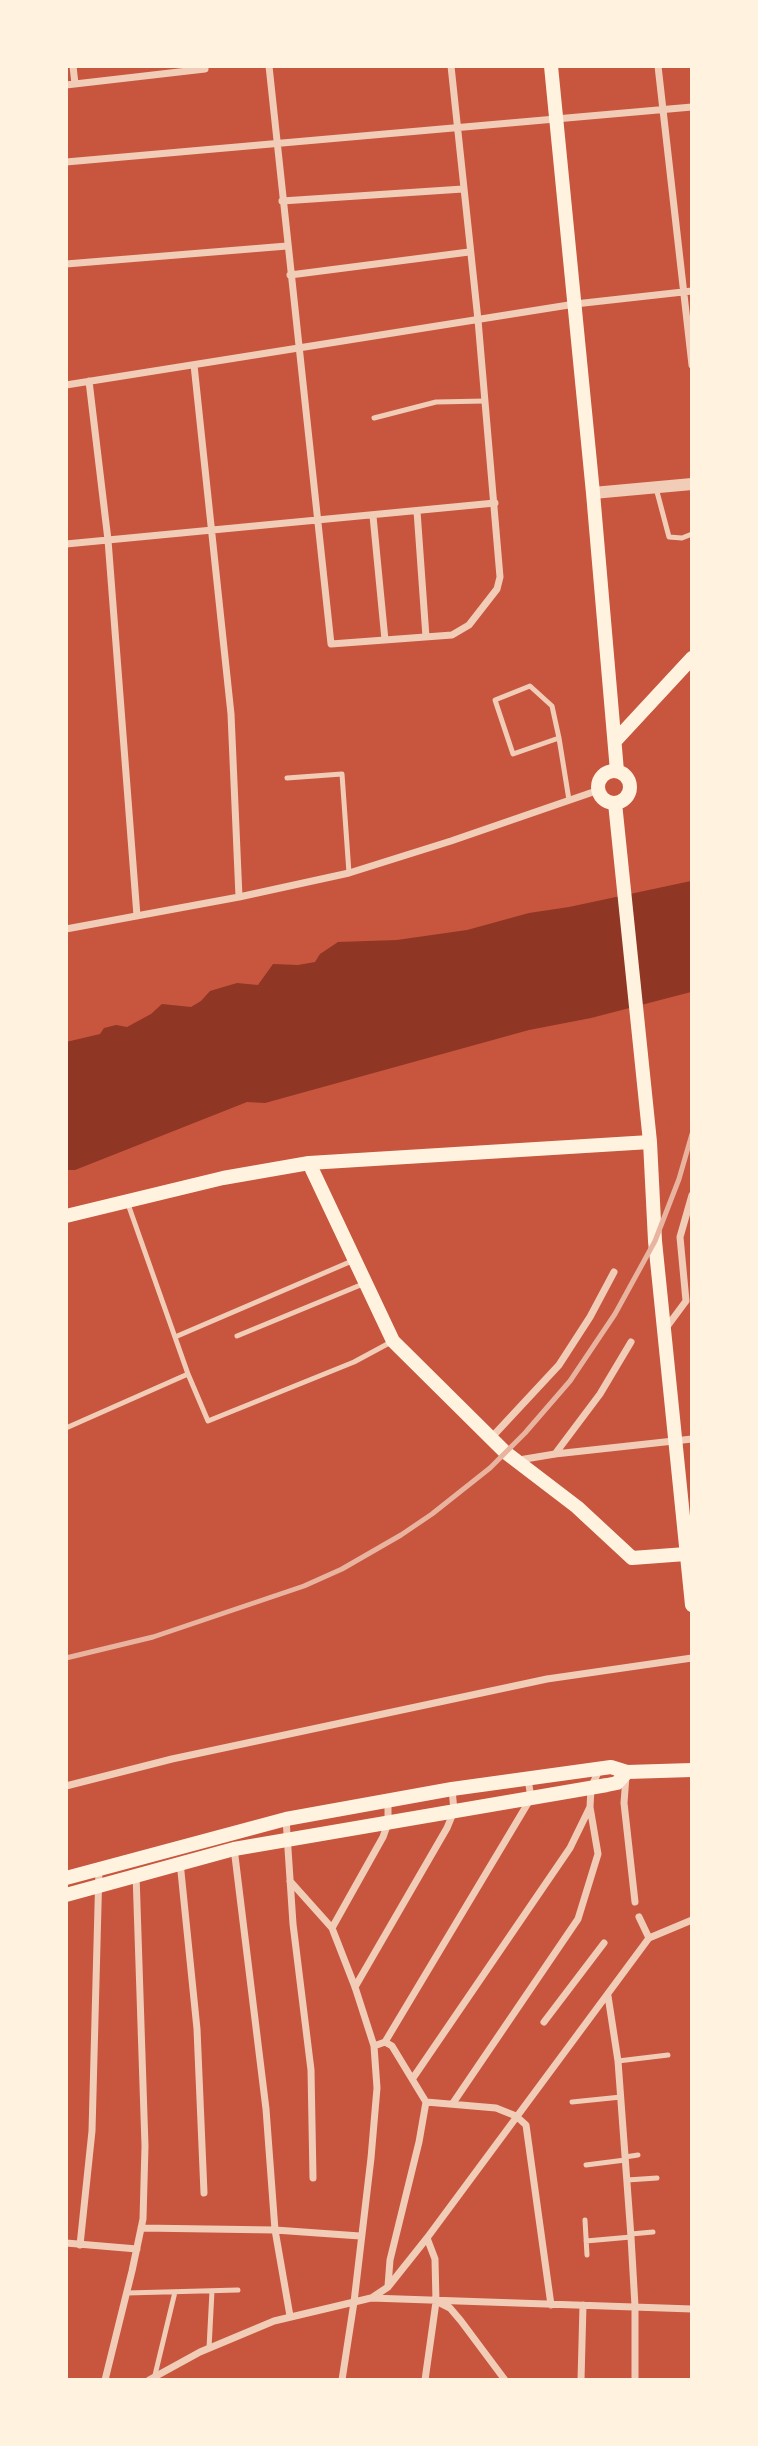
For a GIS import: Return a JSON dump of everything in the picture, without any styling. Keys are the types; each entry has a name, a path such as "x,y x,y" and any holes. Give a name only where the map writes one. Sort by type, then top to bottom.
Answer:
{"main road":[{"path":"551,66 617,771"},
{"path":"616,740 691,658"},
{"path":"617,771 629,780 628,795 622,801 608,802 599,790 599,782 603,776 617,771"},
{"path":"615,803 650,1142 654,1241 675,1440 688,1533 691,1605"},
{"path":"66,1216 223,1178 309,1163 650,1142"},
{"path":"309,1163 393,1340 515,1461 577,1507 632,1558 689,1553"},
{"path":"66,1878 286,1819 452,1789 611,1767 626,1772 691,1770"},
{"path":"66,1895 234,1849 617,1783 626,1772"}],"street":[{"path":"74,66 71,85 205,68"},
{"path":"136,66 138,78"},
{"path":"269,66 331,644 452,635 469,625 497,589 500,577 478,320 451,66"},
{"path":"658,66 687,292 691,365"},
{"path":"66,162 691,107"},
{"path":"282,201 463,189"},
{"path":"66,264 287,246"},
{"path":"290,275 470,252"},
{"path":"66,384 575,304 687,292"},
{"path":"194,365 231,714 239,897"},
{"path":"89,381 108,540 138,916"},
{"path":"593,493 691,484"},
{"path":"66,544 495,503"},
{"path":"418,511 426,637"},
{"path":"373,516 384,640"},
{"path":"66,929 239,897 349,873 599,790"},
{"path":"664,1331 687,1301 680,1237 691,1195"},
{"path":"492,1437 559,1365 590,1317 614,1272"},
{"path":"555,1454 600,1394 631,1342"},
{"path":"515,1461 691,1438"},
{"path":"66,1786 172,1759 547,1679 691,1658"},
{"path":"453,2104 578,1919 598,1854 590,1807 591,1788 599,1770"},
{"path":"626,1772 624,1803 635,1902"},
{"path":"374,2046 385,2042 531,1798 528,1779"},
{"path":"355,1987 447,1828 454,1811 452,1789"},
{"path":"332,1928 383,1837 388,1823 388,1801"},
{"path":"413,2078 570,1848 590,1807"},
{"path":"286,1819 290,1881 311,2070 313,2178"},
{"path":"232,1832 266,2109 275,2230 290,2316"},
{"path":"179,1846 197,2029 204,2193"},
{"path":"105,2379 141,2228 145,2147 135,1858"},
{"path":"80,2245 92,2132 99,1868"},
{"path":"290,1881 332,1928 374,2046 377,2088 354,2302 342,2379"},
{"path":"639,1917 649,1938"},
{"path":"372,2298 388,2287 426,2238 649,1938 691,1920"},
{"path":"636,1928 645,1925"},
{"path":"544,2022 604,1943"},
{"path":"608,1996 618,2061 631,2235 635,2379"},
{"path":"385,2042 392,2046 426,2102 390,2260 388,2287"},
{"path":"426,2102 496,2108 516,2116 526,2125 551,2305"},
{"path":"141,2228 275,2230 360,2236"},
{"path":"425,2379 436,2301 435,2259 426,2238"},
{"path":"66,2243 137,2249"},
{"path":"152,2377 209,2348 290,2316 372,2298 691,2309"},
{"path":"436,2301 450,2308 505,2379"},
{"path":"581,2379 583,2305"}],"lane":[{"path":"374,418 436,402 485,401"},
{"path":"656,488 669,537 682,538 691,534"},
{"path":"559,738 513,754 495,700 530,686 552,706 559,738 569,800"},
{"path":"287,778 342,774 349,873"},
{"path":"127,1201 188,1374 208,1421 354,1362 393,1340"},
{"path":"175,1337 355,1260"},
{"path":"236,1336 366,1283"},
{"path":"66,1428 188,1374"},
{"path":"618,2061 668,2055"},
{"path":"572,2102 621,2097"},
{"path":"586,2165 638,2155"},
{"path":"627,2180 657,2178"},
{"path":"585,2220 587,2255"},
{"path":"586,2241 653,2232"},
{"path":"127,2293 238,2290"},
{"path":"209,2348 212,2291"},
{"path":"152,2377 175,2292"}],"shaded area":[{"path":"691,881 691,992 591,1018 529,1030 265,1103 247,1102 75,1170 67,1170 66,1042 100,1034 104,1028 116,1025 127,1027 151,1014 162,1004 191,1007 210,991 237,983 258,985 273,964 298,965 315,962 320,954 338,942 397,940 467,930 529,913"}],"railway":[{"path":"66,1658 153,1637 304,1586 342,1569 432,1514 490,1468 570,1381 615,1314 655,1241 679,1179 692,1134"}]}
